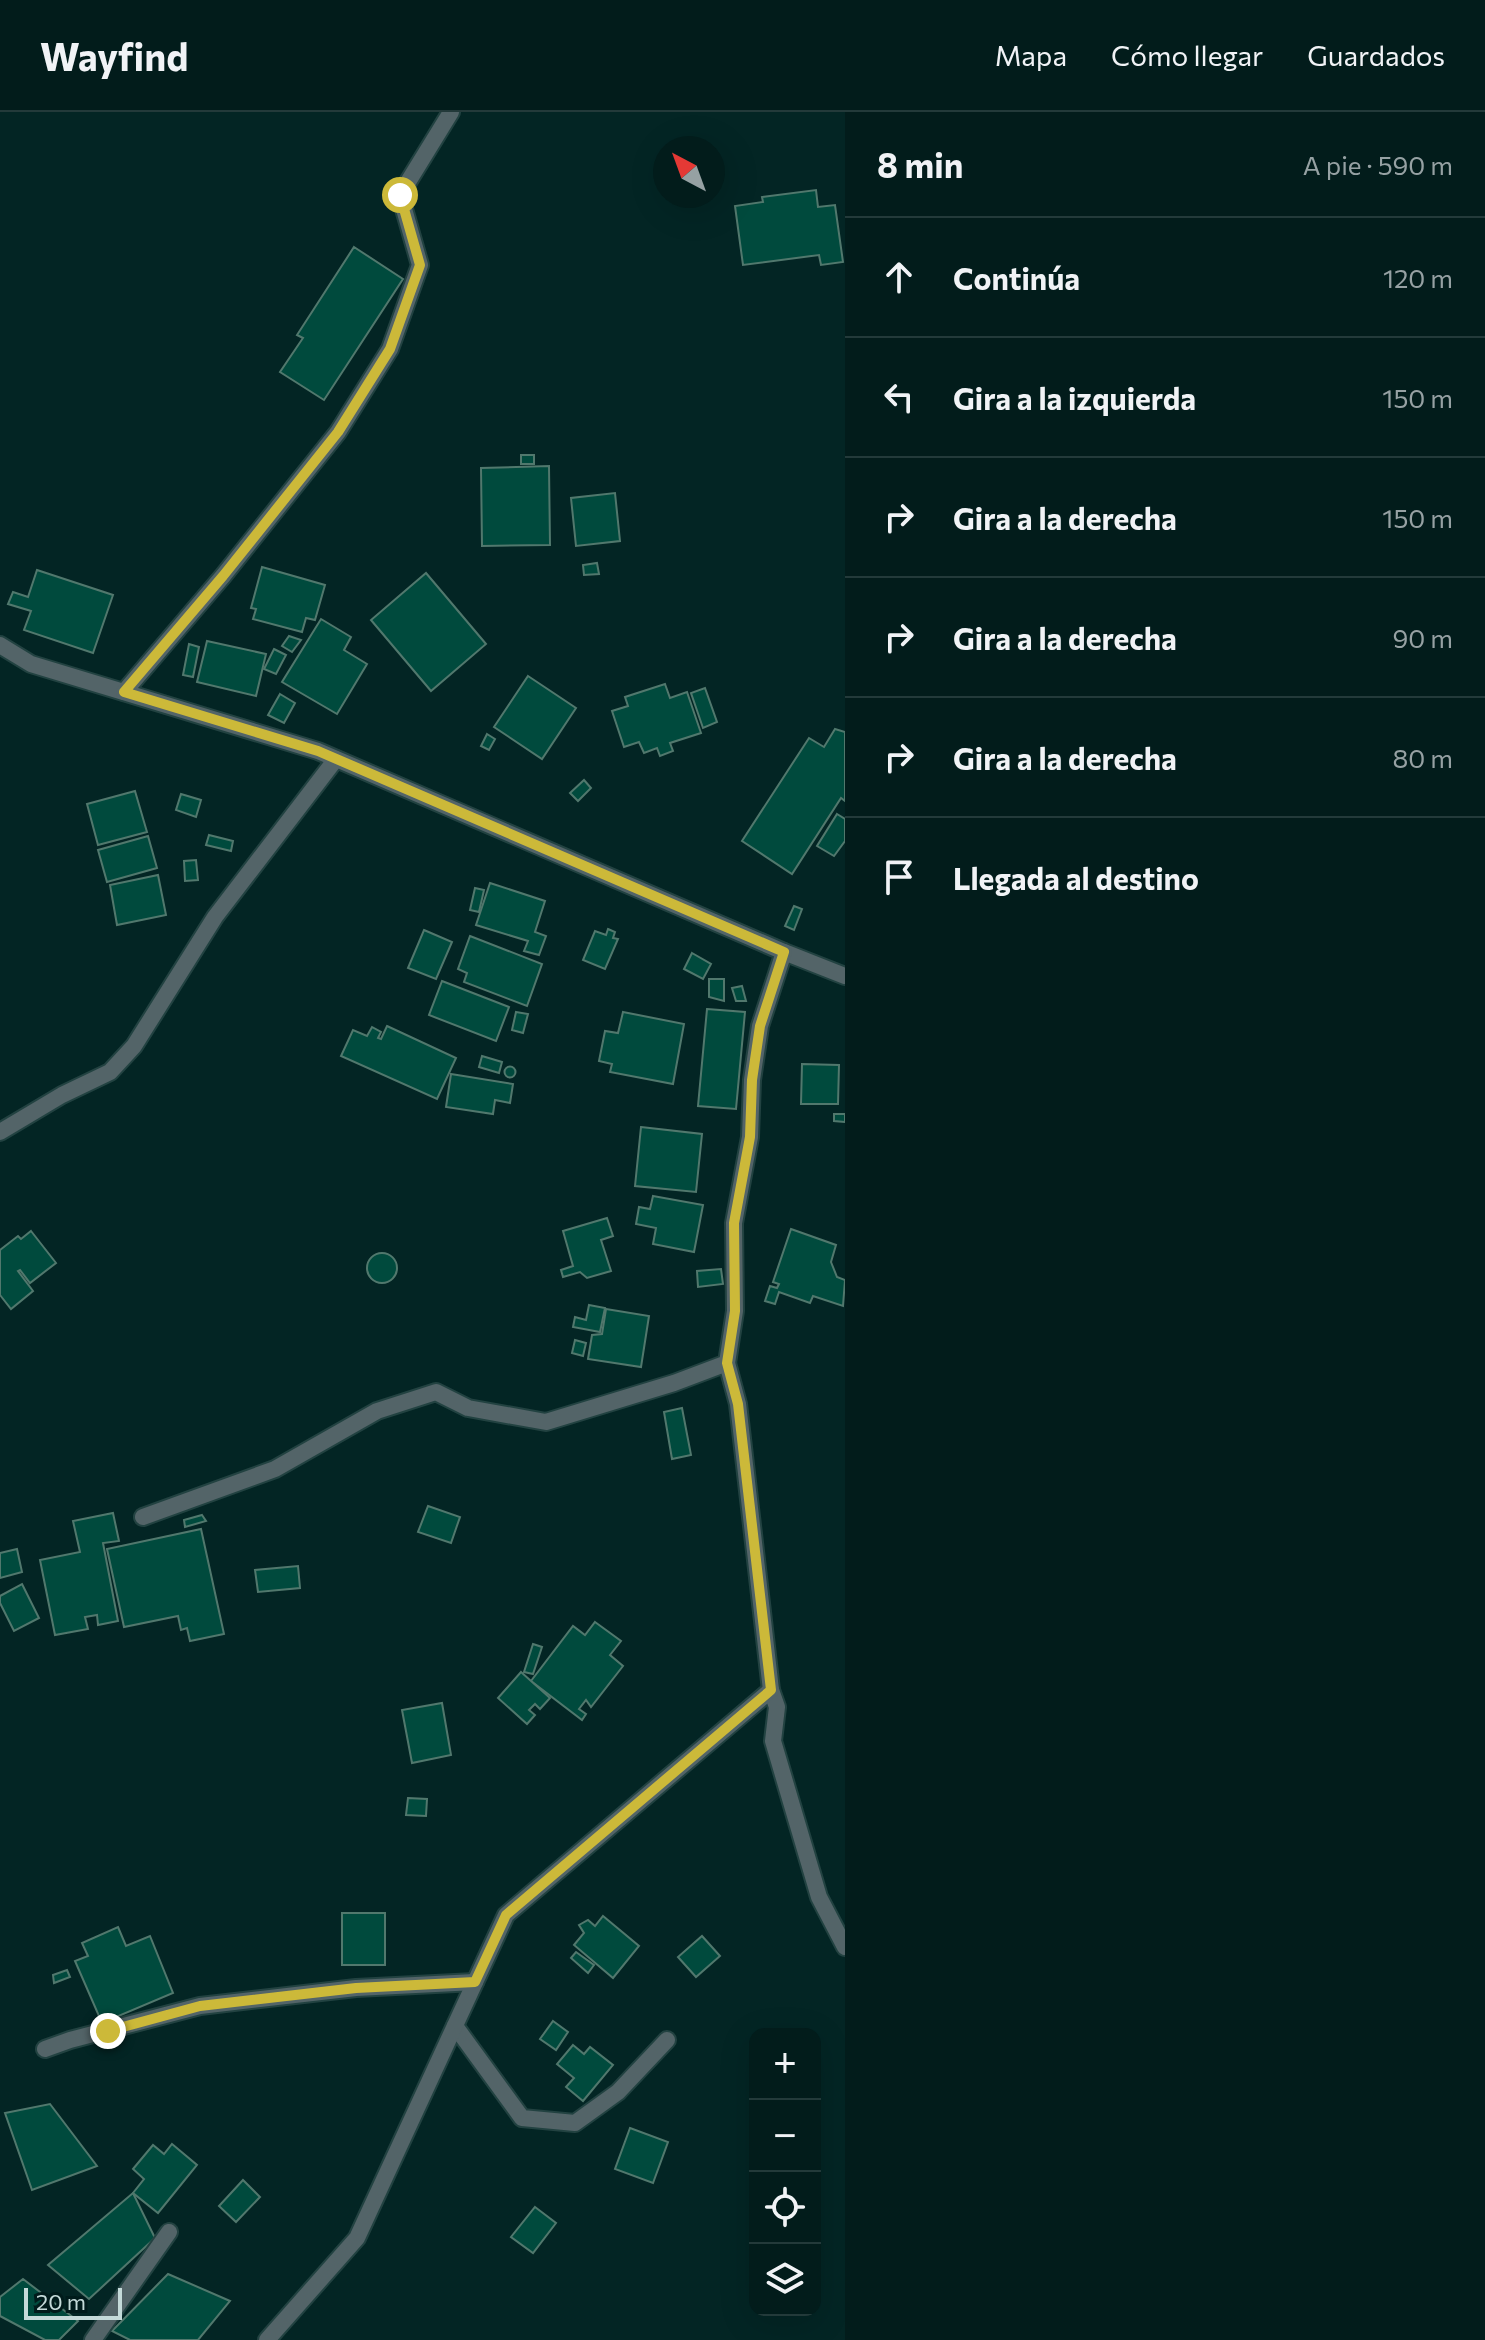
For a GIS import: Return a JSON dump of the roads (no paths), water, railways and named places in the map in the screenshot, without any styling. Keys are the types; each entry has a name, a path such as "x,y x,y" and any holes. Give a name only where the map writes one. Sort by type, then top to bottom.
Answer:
{"street":[{"path":"124,692 223,576 338,432 390,349 420,265 400,195 451,112"},
{"path":"0,645 31,664 318,751 845,976"},
{"path":"0,1132 62,1095 110,1072 134,1046 215,917 336,759"},
{"path":"784,952 760,1026 752,1080 750,1137 734,1223 735,1311 727,1363 738,1404 771,1690 777,1707 773,1741 819,1897 845,1947"},
{"path":"143,1517 275,1469 377,1411 436,1392 468,1408 546,1422 674,1383 727,1363"},
{"path":"267,2340 357,2238 506,1915 771,1690"},
{"path":"45,2049 200,2006 356,1988 475,1982"},
{"path":"455,2026 522,2118 575,2123 618,2092 667,2040"},
{"path":"93,2340 169,2232"}]}
